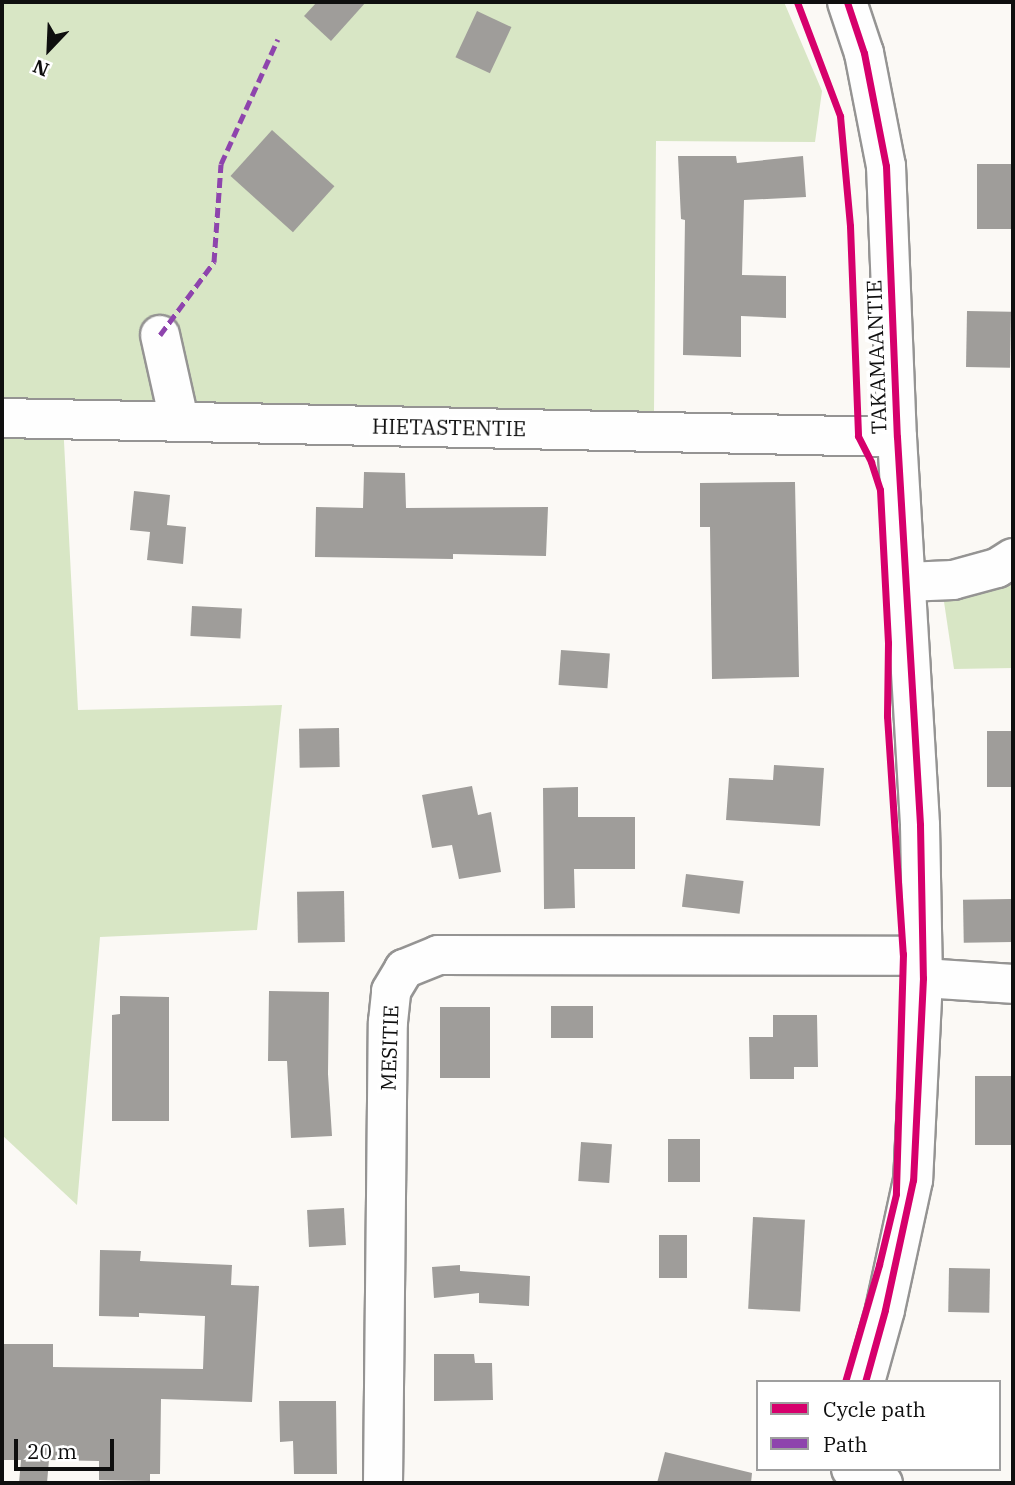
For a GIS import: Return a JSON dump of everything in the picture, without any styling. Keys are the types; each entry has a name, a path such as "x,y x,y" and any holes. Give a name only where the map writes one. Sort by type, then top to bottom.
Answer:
{"street":[{"name":"TAKAMAANTIE","path":"847,2 864,53 887,166 897,437 920,825 922,967 913,1180 885,1310 866,1380"},
{"path":"160,335 179,420"},
{"name":"HIETASTENTIE","path":"2,418 897,437"},
{"path":"906,582 953,580 997,568 1013,558"},
{"name":"MESITIE","path":"383,1483 388,1022 391,991 404,969 438,956 922,967 1013,984"},
{"path":"856,1471 883,1483"}],"green space":[{"path":"2,2 784,2 822,91 815,142 656,141 654,413 62,403 78,710 282,705 257,930 100,937 77,1205 2,1135"},
{"path":"1013,580 1013,668 954,669 943,595"}],"building":[{"path":"317,2 366,2 331,41 304,16"},
{"path":"477,11 511,27 490,73 455,57"},
{"path":"272,130 334,186 293,232 231,176"},
{"path":"678,156 736,156 737,163 803,156 806,197 744,200 742,275 786,276 786,318 741,316 741,357 683,355 685,220 681,219"},
{"path":"977,164 1013,164 1013,229 977,229"},
{"path":"967,311 1011,312 1010,368 966,367"},
{"path":"364,472 405,473 406,508 548,507 546,556 453,554 453,559 315,557 316,507 363,508"},
{"path":"795,482 799,677 712,679 710,527 700,527 700,483"},
{"path":"134,491 170,495 167,525 186,527 183,564 147,560 150,532 130,530"},
{"path":"192,606 242,609 240,639 190,636"},
{"path":"561,650 610,653 607,688 559,685"},
{"path":"339,728 340,767 300,768 299,729"},
{"path":"987,731 1013,731 1013,787 987,787"},
{"path":"774,765 824,768 820,826 726,820 729,778 773,780"},
{"path":"472,786 478,815 491,812 501,872 459,879 452,845 432,848 422,795"},
{"path":"578,787 578,817 635,817 635,869 574,869 575,908 544,909 543,788"},
{"path":"686,874 744,881 740,914 682,907"},
{"path":"344,891 345,942 298,943 297,892"},
{"path":"1012,899 1013,942 964,943 963,900"},
{"path":"269,991 329,992 328,1074 332,1136 291,1138 287,1061 268,1061"},
{"path":"120,996 169,997 169,1121 112,1121 112,1015 120,1014"},
{"path":"551,1006 593,1006 593,1038 551,1038"},
{"path":"440,1007 490,1007 490,1078 440,1078"},
{"path":"773,1015 817,1015 818,1067 794,1067 794,1079 750,1079 749,1037 773,1037"},
{"path":"975,1076 1013,1076 1013,1145 975,1145"},
{"path":"668,1139 700,1139 700,1182 668,1182"},
{"path":"581,1142 612,1144 609,1183 578,1181"},
{"path":"344,1208 346,1245 309,1247 307,1210"},
{"path":"753,1217 805,1220 800,1312 748,1309"},
{"path":"659,1235 687,1235 687,1278 659,1278"},
{"path":"100,1250 141,1251 140,1261 232,1265 231,1285 259,1286 252,1402 161,1399 160,1474 150,1474 150,1481 99,1480 99,1461 49,1460 47,1483 19,1483 21,1460 2,1460 2,1344 53,1344 53,1367 203,1369 205,1316 139,1313 139,1317 99,1316"},
{"path":"460,1265 460,1271 530,1276 529,1306 479,1303 479,1293 434,1298 432,1267"},
{"path":"949,1268 990,1269 989,1313 948,1312"},
{"path":"434,1354 474,1354 475,1363 492,1363 493,1400 434,1401"},
{"path":"279,1401 336,1401 337,1474 294,1474 293,1441 280,1442"},
{"path":"665,1452 752,1473 751,1483 657,1483"}],"marked path":[{"path":"160,335 214,262 221,164 278,39"}],"cycle path":[{"path":"797,2 840,116 850,226 858,436 871,462 880,490 888,643 887,716 903,954 896,1194 879,1265 846,1380"},
{"path":"847,2 864,53 886,166 897,437 920,825 923,978 913,1180 885,1310 866,1380"}]}
